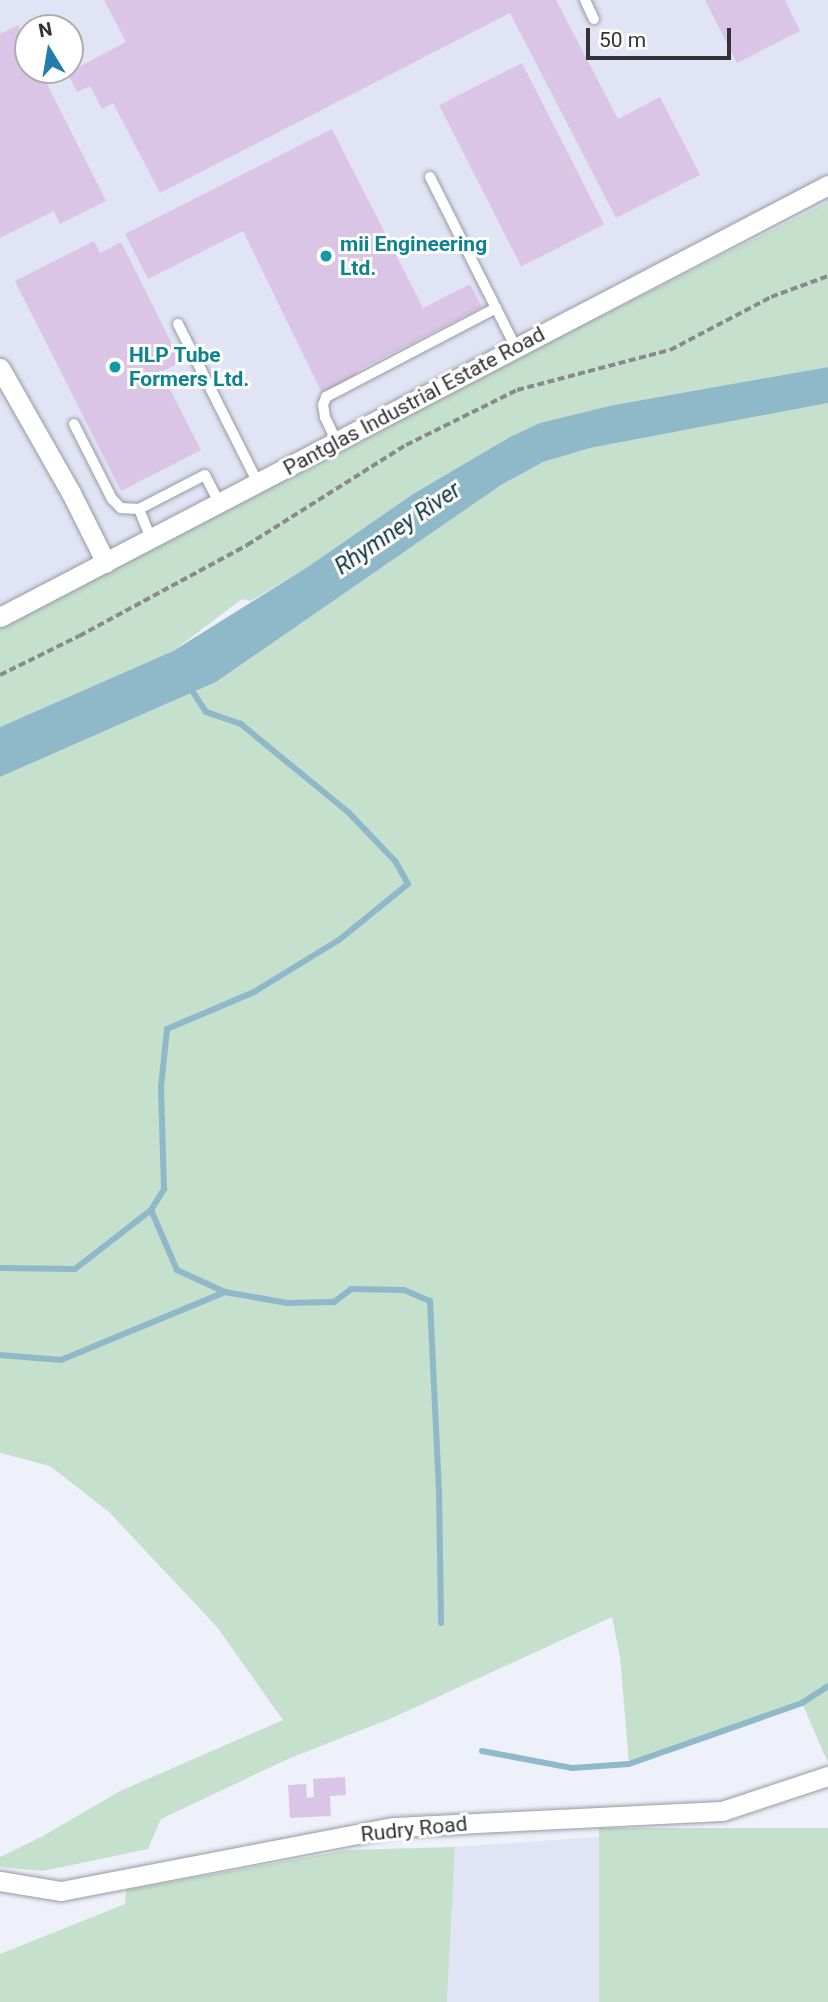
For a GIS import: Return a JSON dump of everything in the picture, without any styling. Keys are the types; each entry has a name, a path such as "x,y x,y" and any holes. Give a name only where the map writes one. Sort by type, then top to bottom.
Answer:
{"street":[{"name":"Pantglas Industrial Estate Road","path":"0,617 828,186"},
{"path":"0,368 71,493 106,563"},
{"name":"Rudry Road","path":"0,1881 61,1891 394,1827 722,1811 828,1776"}],"lane":[{"path":"585,0 594,19"},
{"path":"430,177 516,348"},
{"path":"337,443 325,417 323,405 326,397 496,308"},
{"path":"178,324 258,483"},
{"path":"74,424 116,506 139,509 205,475 219,503"},
{"path":"139,509 151,538"}],"path":[{"path":"0,675 79,636 247,545 407,445 517,390 670,350 771,297 828,276"}],"shaded area":[{"path":"0,0 828,0 828,202 0,625"},
{"path":"599,1837 609,2002 447,2002 455,1847"}],"green space":[{"path":"828,202 828,367 614,405 510,437 413,494 309,566 251,601 242,599 173,651 0,727 0,625 420,407"},
{"path":"828,403 828,1763 802,1703 629,1764 620,1657 612,1617 392,1718 288,1759 161,1819 148,1849 43,1871 0,1867 0,1857 43,1836 120,1791 283,1720 217,1627 109,1512 50,1466 0,1453 0,777 216,682 501,485 543,462 590,448"},
{"path":"599,1828 828,1828 828,2002 599,2002"},
{"path":"455,1847 447,2002 0,2002 0,1954 125,1904 126,1890 347,1850"}],"water":[{"name":"Rhymney River","path":"828,367 828,403 590,448 543,462 501,485 216,682 0,777 0,727 173,651 309,566 413,494 510,437 540,423 614,405"}],"building":[{"path":"104,0 556,0 618,119 660,97 700,175 616,218 510,13 160,193 113,103 102,109 90,86 77,92 73,84 84,84 84,64 126,42"},
{"path":"705,0 785,0 800,31 737,63"},
{"path":"14,27 14,84 47,84 106,201 60,224 54,211 0,238 0,34"},
{"path":"522,63 604,224 521,266 439,105"},
{"name":"mii Engineering Ltd.","path":"332,129 423,308 470,284 482,307 357,371 358,374 322,393 243,231 148,279 125,234"},
{"name":"HLP Tube Formers Ltd.","path":"94,241 100,253 121,242 181,362 161,372 201,450 121,491 15,281"},
{"path":"345,1777 346,1795 330,1796 331,1816 290,1818 288,1785 306,1784 307,1798 314,1797 313,1779"}],"waterway":[{"path":"0,1355 61,1360 225,1292 177,1270 151,1210 164,1189 161,1087 167,1029 254,992 339,940 408,884 395,861 348,812 241,724 206,712 193,692"},
{"path":"0,1268 75,1269 151,1210"},
{"path":"225,1292 287,1303 334,1302 351,1289 404,1290 430,1301 439,1491 441,1623"},
{"path":"482,1751 572,1768 629,1764 802,1703 828,1686"}],"place":[{"name":"mii Engineering Ltd.","path":"326,256"},
{"name":"HLP Tube Formers Ltd.","path":"115,367"}]}
